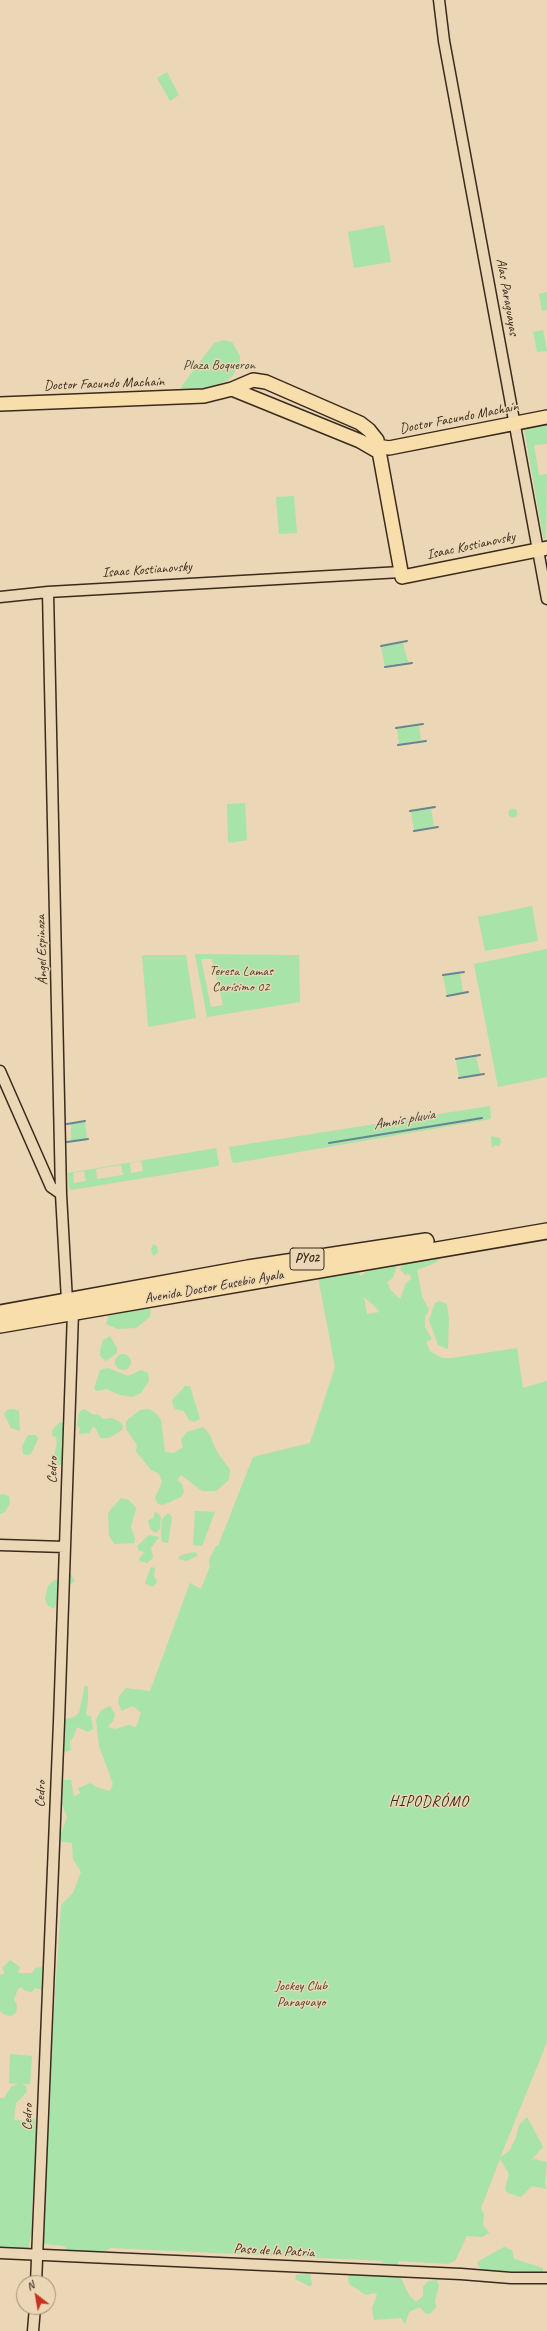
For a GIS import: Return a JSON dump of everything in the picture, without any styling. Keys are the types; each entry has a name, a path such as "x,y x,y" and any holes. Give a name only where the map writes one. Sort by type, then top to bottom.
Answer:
{"highway":[{"name":"Avenida Doctor Eusebio Ayala","path":"0,1325 70,1306 248,1268 547,1221"},
{"name":"Avenida Doctor Eusebio Ayala","path":"0,1312 70,1306 219,1286 547,1231"},
{"path":"219,1286 223,1282 242,1279 248,1268"}],"main road":[{"name":"Doctor Facundo Machaín","path":"0,404 204,396 253,380 266,382 360,423 369,430 378,446"},
{"name":"Doctor Facundo Machaín","path":"232,388 360,441 389,448 547,417"},
{"path":"378,446 401,574"},
{"name":"Isaac Kostianovsky","path":"401,574 542,549"}],"street":[{"name":"Alas Paraguayas","path":"439,0 444,41 516,422 542,549 547,599"},
{"name":"Isaac Kostianovsky","path":"0,598 48,592 295,578 401,574"},
{"name":"Ángel Espinoza","path":"48,592 62,1194 70,1306"},
{"path":"0,1071 51,1187 62,1194"},
{"name":"Cedro","path":"36,2275 65,1547 70,1306"},
{"path":"0,1545 65,1547"},
{"name":"Paso de la Patria","path":"0,2253 461,2274 511,2278 547,2278"},
{"path":"33,2331 34,2315"}],"green space":[{"path":"167,72 179,95 170,101 157,78"},
{"path":"384,225 391,262 354,268 348,232"},
{"path":"547,292 547,310 542,311 539,294"},
{"path":"543,330 547,351 537,352 533,332"},
{"name":"Plaza Boqueron","path":"224,340 232,342 240,356 240,362 232,377 210,388 182,389 181,387 214,343"},
{"path":"547,423 547,444 534,445 539,475 547,474 546,540 543,537 524,429 527,426"},
{"path":"294,496 297,533 279,534 276,497"},
{"path":"403,643 408,662 385,666 381,647"},
{"path":"419,726 421,740 399,744 397,729"},
{"path":"245,803 247,840 230,843 228,841 227,804"},
{"path":"513,808 518,813 513,818 508,813"},
{"path":"431,809 434,826 414,830 411,812"},
{"path":"532,906 538,941 485,951 478,917"},
{"path":"547,949 547,1077 498,1087 474,964"},
{"path":"186,955 196,1018 149,1027 142,956"},
{"name":"Teresa Lamas Carísimo 02","path":"195,955 299,955 300,1002 207,1017","holes":["201,959 212,959 223,1005 211,1007"]},
{"path":"460,973 463,992 447,995 443,976"},
{"path":"476,1057 480,1074 459,1077 456,1061"},
{"path":"490,1106 491,1119 235,1163 232,1162 229,1147"},
{"path":"85,1122 87,1138 71,1141 71,1124"},
{"path":"491,1136 500,1138 501,1142 499,1146 495,1145 492,1148"},
{"path":"216,1148 219,1164 218,1166 71,1190 69,1188 68,1173","holes":["141,1161 143,1171 131,1173 130,1163","121,1165 123,1175 97,1179 96,1169","84,1171 86,1181 74,1183 73,1173"]},
{"path":"153,1244 157,1246 158,1253 153,1256 151,1250"},
{"name":"Jockey Club Paraguayo","path":"446,1254 435,1263 417,1270 422,1296 429,1310 425,1317 425,1327 432,1339 426,1342 430,1351 442,1358 452,1358 517,1348 523,1388 547,1381 547,2042 500,2158 510,2150 516,2137 519,2125 527,2117 543,2147 530,2161 534,2159 547,2162 545,2184 547,2189 532,2186 521,2197 508,2193 505,2189 509,2174 500,2159 481,2208 484,2215 483,2226 489,2233 482,2237 467,2236 455,2261 448,2264 398,2261 398,2272 409,2295 416,2302 423,2296 423,2287 428,2281 437,2280 439,2286 435,2301 436,2307 430,2314 425,2313 420,2307 409,2312 405,2324 401,2318 374,2320 372,2308 377,2295 374,2293 366,2295 349,2284 348,2277 354,2273 367,2273 384,2261 111,2248 99,2254 72,2256 64,2246 44,2244 50,2069 61,1905 73,1893 81,1872 73,1859 72,1843 59,1841 55,1836 62,1831 67,1817 57,1792 57,1780 71,1780 74,1797 80,1793 78,1788 91,1783 96,1787 110,1791 113,1784 99,1746 96,1720 101,1710 110,1706 115,1714 113,1721 108,1727 115,1729 129,1725 136,1727 141,1713 133,1706 122,1711 118,1703 119,1696 126,1688 150,1691 190,1583 201,1589 210,1566 209,1561 211,1555 216,1546 218,1546 253,1457 310,1443 335,1367 318,1277 359,1272 360,1276 368,1271 393,1261 397,1265 393,1278 387,1282 390,1289 400,1299 406,1283 411,1279 410,1274 405,1275 400,1269 404,1260","holes":["364,1297 380,1312 367,1314"]},
{"path":"439,1301 447,1304 449,1319 448,1349 438,1345 429,1320 435,1303"},
{"path":"146,1307 151,1310 150,1317 136,1328 118,1329 106,1324 109,1315 114,1309"},
{"path":"110,1336 117,1348 117,1353 106,1361 100,1356 100,1350 103,1340"},
{"path":"123,1354 129,1356 131,1362 129,1368 123,1370 117,1368 115,1362 117,1356"},
{"path":"108,1368 128,1376 141,1370 148,1373 149,1381 141,1393 132,1397 120,1395 106,1389 97,1391 94,1389 100,1370"},
{"path":"185,1386 190,1386 200,1419 194,1422 189,1420 184,1411 175,1409 173,1405 172,1400"},
{"path":"14,1409 19,1411 20,1431 11,1428 4,1414 7,1410"},
{"path":"84,1409 92,1414 99,1415 103,1419 111,1418 119,1421 123,1426 122,1430 109,1438 100,1438 95,1427 92,1428 90,1433 79,1434 80,1428 77,1426 78,1416 80,1411"},
{"path":"149,1409 157,1414 161,1420 165,1452 174,1453 183,1447 181,1439 187,1432 203,1427 210,1435 216,1450 230,1470 229,1480 216,1491 202,1491 181,1475 177,1480 182,1484 184,1492 181,1497 163,1505 158,1504 155,1498 162,1482 159,1474 150,1469 136,1451 137,1445 126,1429 126,1421 140,1410"},
{"path":"60,1422 63,1423 65,1428 61,1446 64,1459 61,1465 56,1465 53,1461 57,1442 56,1437 52,1436 52,1430"},
{"path":"28,1435 36,1435 38,1439 31,1454 27,1455 23,1454 22,1446"},
{"path":"3,1494 9,1496 10,1503 5,1512 0,1514 0,1495"},
{"path":"121,1498 129,1500 136,1508 131,1527 135,1538 134,1543 114,1544 109,1535 108,1513"},
{"path":"195,1511 215,1512 202,1546 193,1545"},
{"path":"155,1512 159,1514 161,1518 160,1529 156,1533 151,1530 148,1521 153,1518"},
{"path":"168,1513 172,1517 168,1543 162,1542 161,1535 162,1519"},
{"path":"149,1535 159,1537 151,1548 153,1558 147,1563 139,1561 139,1558 145,1552 139,1551 137,1546"},
{"path":"195,1552 198,1555 187,1561 178,1559 181,1555"},
{"path":"151,1567 155,1568 154,1576 157,1582 152,1587 145,1583"},
{"path":"69,1571 75,1581 61,1590 54,1609 47,1605 45,1598 48,1586 54,1580 61,1579"},
{"path":"85,1685 88,1687 86,1715 91,1716 93,1729 88,1732 77,1727 74,1736 70,1741 71,1750 60,1754 63,1715 66,1719 74,1717 79,1713"},
{"path":"10,1960 20,1967 18,1973 32,1973 35,1968 43,1967 45,1969 43,1978 47,1982 42,1990 35,1988 32,1992 25,1991 21,1987 18,1989 14,1999 17,2006 16,2013 11,2016 5,2015 0,2011 0,1975 5,1973 2,1968"},
{"path":"10,2054 32,2056 30,2084 22,2084 26,2086 27,2092 16,2103 14,2120 30,2121 34,2119 38,2121 32,2209 35,2232 30,2238 29,2249 0,2247 0,2098 4,2098 11,2087 18,2084 9,2083"},
{"path":"504,2247 512,2250 514,2259 543,2268 543,2275 483,2274 477,2262"},
{"path":"310,2274 312,2285 309,2286 295,2279 296,2275"}],"waterway":[{"name":"Amnis pluvia","path":"381,646 407,641"},
{"name":"Amnis pluvia","path":"385,667 412,663"},
{"name":"Amnis pluvia","path":"396,728 423,724"},
{"name":"Amnis pluvia","path":"398,745 426,741"},
{"name":"Amnis pluvia","path":"410,811 435,807"},
{"name":"Amnis pluvia","path":"414,831 438,827"},
{"name":"Amnis pluvia","path":"443,975 464,972"},
{"name":"Amnis pluvia","path":"447,996 468,992"},
{"name":"Amnis pluvia","path":"456,1059 480,1055"},
{"name":"Amnis pluvia","path":"459,1078 484,1074"},
{"name":"Amnis pluvia","path":"329,1143 482,1118"},
{"name":"Amnis pluvia","path":"67,1124 85,1121"},
{"name":"Amnis pluvia","path":"67,1142 88,1139"}],"district":[{"name":"HIPODRÓMO","path":"429,1802"}]}
